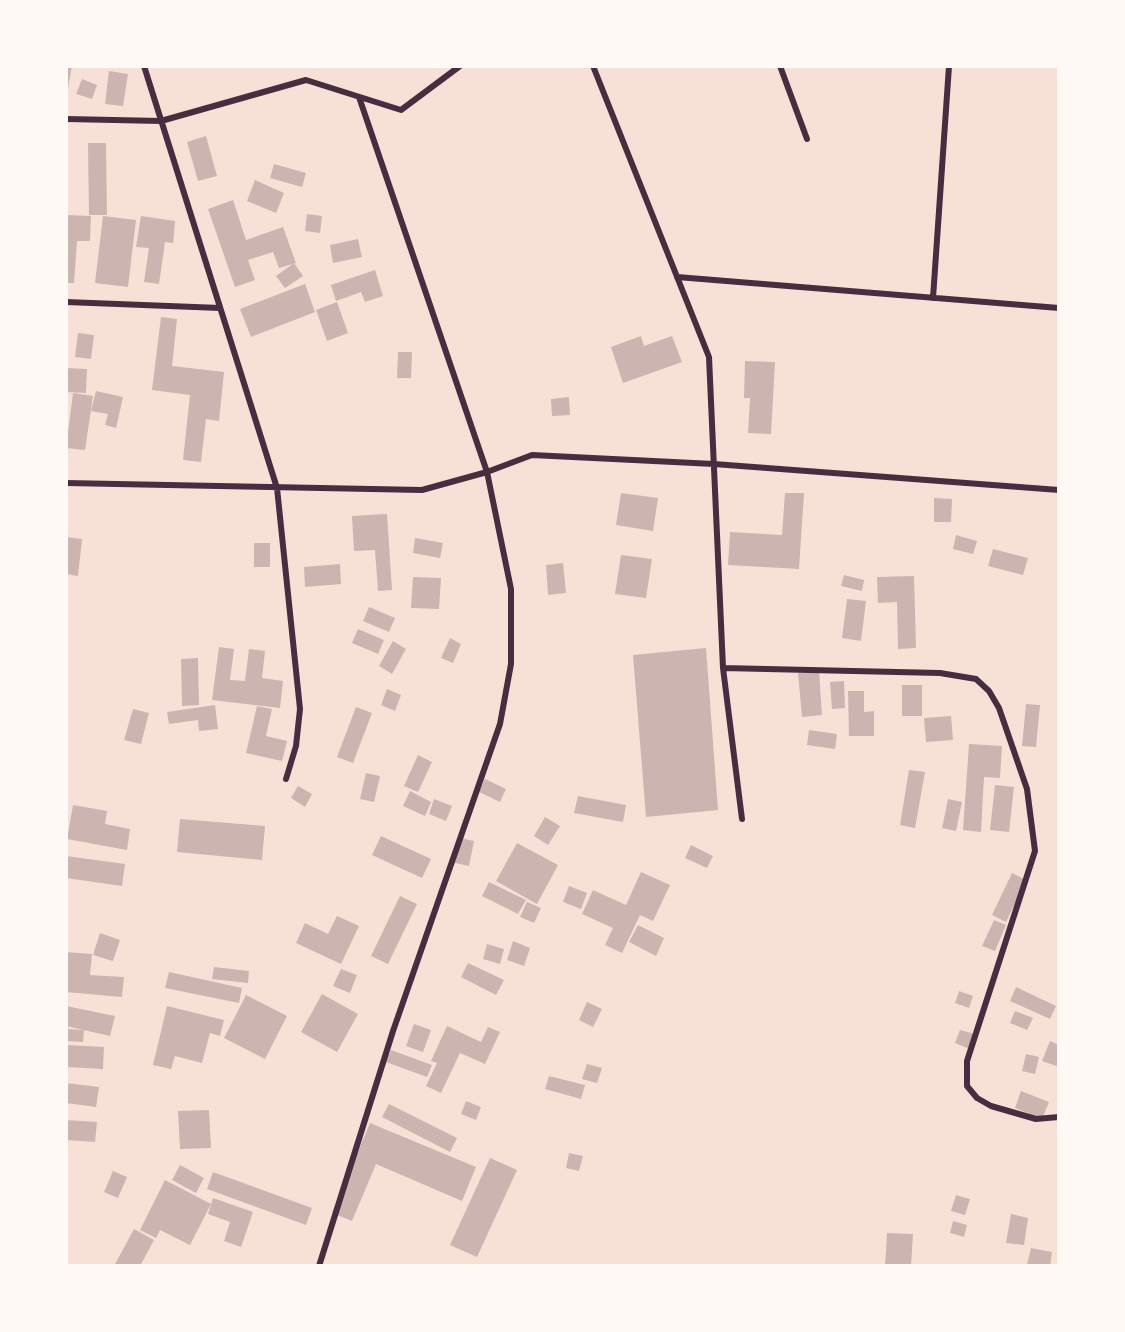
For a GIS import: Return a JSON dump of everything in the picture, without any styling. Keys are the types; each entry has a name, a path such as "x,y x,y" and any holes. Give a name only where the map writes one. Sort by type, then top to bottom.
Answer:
{"street":[{"path":"144,66 277,488 300,709 296,746 286,779"},
{"path":"66,119 161,121 306,80 401,110 460,66"},
{"path":"593,66 709,357 723,668 742,819"},
{"path":"780,66 807,139"},
{"path":"933,298 949,66"},
{"path":"319,1266 393,1031 500,724 511,664 510,589 487,472 359,96"},
{"path":"677,277 1059,308"},
{"path":"66,302 220,308"},
{"path":"66,483 422,490 487,472 532,455 714,464 1059,490"},
{"path":"723,668 940,673 976,679 989,691 1003,718 1027,789 1035,850 967,1061 967,1086 977,1098 991,1106 1036,1119 1059,1117"}],"building":[{"path":"66,66 72,66 67,93 66,93"},
{"path":"109,71 128,74 123,106 105,104"},
{"path":"82,79 97,85 92,99 76,94"},
{"path":"206,136 217,176 198,181 187,142"},
{"path":"88,143 106,143 107,215 89,215"},
{"path":"274,164 306,173 302,187 270,178"},
{"path":"255,180 284,193 276,213 247,201"},
{"path":"233,200 246,240 283,227 296,263 279,268 273,252 248,260 255,280 235,287 208,209"},
{"path":"307,214 322,216 320,233 305,231"},
{"path":"66,215 91,216 90,241 77,241 74,283 66,283"},
{"path":"103,216 136,220 128,287 95,283"},
{"path":"141,216 175,221 173,243 165,242 159,284 144,282 149,248 136,247"},
{"path":"358,239 362,257 333,263 330,245"},
{"path":"294,263 303,276 285,288 276,276"},
{"path":"375,270 383,296 365,302 361,292 336,301 331,285"},
{"path":"305,284 315,312 251,337 240,309"},
{"path":"337,302 348,333 327,341 316,310"},
{"path":"161,317 177,319 172,366 224,372 219,421 206,419 201,462 183,460 190,395 152,390"},
{"path":"78,333 94,335 91,359 75,357"},
{"path":"641,336 644,346 672,336 682,362 623,383 611,347"},
{"path":"398,352 412,352 411,378 397,378"},
{"path":"745,361 775,362 771,434 748,433 750,398 744,398"},
{"path":"66,368 87,369 86,393 66,392"},
{"path":"96,391 123,397 116,428 105,425 108,414 91,411"},
{"path":"73,393 93,396 85,450 66,448"},
{"path":"569,397 570,415 552,416 551,399"},
{"path":"621,493 658,498 653,531 616,525"},
{"path":"785,493 804,493 799,569 728,565 730,532 782,535"},
{"path":"934,498 952,499 951,522 934,522"},
{"path":"387,514 392,590 378,591 375,550 354,551 352,516"},
{"path":"956,535 977,541 973,554 953,549"},
{"path":"66,537 82,539 78,576 66,574"},
{"path":"415,538 443,543 440,558 413,553"},
{"path":"254,543 270,543 270,567 254,567"},
{"path":"993,549 1028,558 1023,575 988,566"},
{"path":"621,555 652,559 646,598 615,594"},
{"path":"563,563 566,593 548,595 546,565"},
{"path":"340,564 341,584 305,587 304,567"},
{"path":"844,575 864,580 862,591 841,586"},
{"path":"914,576 916,648 898,649 897,602 878,603 877,577"},
{"path":"413,577 441,578 439,609 411,608"},
{"path":"847,599 866,601 861,641 842,638"},
{"path":"369,607 395,618 389,632 363,621"},
{"path":"358,629 384,640 378,654 352,643"},
{"path":"450,638 461,644 453,663 441,658"},
{"path":"393,641 406,649 392,674 379,666"},
{"path":"219,647 234,649 230,680 245,681 249,649 265,651 262,678 283,681 280,708 212,700"},
{"path":"706,648 718,810 646,817 633,655"},
{"path":"198,658 199,705 182,706 181,659"},
{"path":"819,671 822,715 802,717 798,673"},
{"path":"844,681 845,708 832,709 830,682"},
{"path":"902,685 922,685 922,716 902,716"},
{"path":"387,689 401,695 395,711 381,705"},
{"path":"848,691 864,691 864,712 874,711 874,736 849,736"},
{"path":"1026,704 1040,705 1036,747 1022,746"},
{"path":"215,705 218,729 199,731 198,720 169,724 167,712"},
{"path":"257,706 272,709 266,736 287,741 282,761 246,753"},
{"path":"356,707 372,713 353,763 337,757"},
{"path":"133,709 149,713 141,744 124,740"},
{"path":"951,716 953,740 926,742 924,718"},
{"path":"809,730 837,734 835,749 807,745"},
{"path":"969,744 1002,746 1000,778 984,777 981,832 963,830"},
{"path":"418,755 432,762 418,792 404,786"},
{"path":"909,770 925,772 915,828 900,825"},
{"path":"366,773 380,776 374,802 360,799"},
{"path":"485,779 506,789 500,802 479,792"},
{"path":"995,785 1014,787 1009,832 990,830"},
{"path":"298,786 312,794 305,807 291,798"},
{"path":"410,791 431,802 425,816 403,806"},
{"path":"578,796 626,805 623,822 574,813"},
{"path":"434,799 452,806 446,821 429,814"},
{"path":"948,799 962,802 956,831 942,828"},
{"path":"73,805 107,811 105,824 130,829 127,850 67,839"},
{"path":"545,817 560,826 548,845 534,836"},
{"path":"180,819 265,826 262,860 177,852"},
{"path":"381,836 431,859 422,878 372,855"},
{"path":"460,838 474,841 469,866 455,863"},
{"path":"517,843 558,865 537,904 496,881"},
{"path":"691,845 713,856 707,868 685,858"},
{"path":"66,856 125,864 122,886 66,878"},
{"path":"641,872 670,885 653,921 640,915 622,953 605,945 613,928 582,914 593,890 626,905"},
{"path":"1012,873 1026,880 1006,922 992,915"},
{"path":"489,882 526,900 518,914 482,896"},
{"path":"569,886 587,893 581,909 563,902"},
{"path":"400,896 417,904 388,964 371,956"},
{"path":"527,902 541,908 534,923 520,917"},
{"path":"337,916 359,926 341,964 296,943 305,923 328,934"},
{"path":"994,920 1006,925 995,951 982,946"},
{"path":"638,925 664,938 656,956 629,942"},
{"path":"100,933 120,940 113,961 93,955"},
{"path":"513,941 530,948 524,966 507,960"},
{"path":"487,944 504,949 500,964 483,959"},
{"path":"66,952 92,954 90,975 124,977 122,997 66,992"},
{"path":"468,963 504,980 496,995 461,977"},
{"path":"214,967 249,971 248,983 212,979"},
{"path":"341,969 357,975 350,993 333,986"},
{"path":"169,972 242,988 239,1003 165,988"},
{"path":"1016,987 1056,1006 1050,1019 1010,1001"},
{"path":"959,991 973,996 969,1008 955,1003"},
{"path":"322,994 358,1014 337,1052 301,1032"},
{"path":"246,995 287,1016 265,1059 224,1038"},
{"path":"587,1002 602,1009 593,1027 579,1020"},
{"path":"66,1006 115,1016 110,1036 66,1026"},
{"path":"167,1006 224,1020 220,1036 210,1033 202,1063 175,1056 171,1069 153,1065"},
{"path":"1015,1011 1033,1018 1027,1030 1010,1023"},
{"path":"414,1024 431,1030 423,1052 406,1046"},
{"path":"447,1026 481,1042 488,1027 500,1032 485,1064 460,1053 441,1093 426,1086 437,1063 431,1061"},
{"path":"66,1029 84,1030 83,1042 66,1041"},
{"path":"960,1030 975,1034 970,1049 955,1043"},
{"path":"1050,1041 1059,1045 1059,1067 1042,1061"},
{"path":"66,1045 104,1047 103,1069 66,1067"},
{"path":"391,1050 432,1065 427,1077 386,1062"},
{"path":"1026,1054 1039,1057 1035,1074 1022,1071"},
{"path":"587,1064 602,1068 597,1083 582,1079"},
{"path":"549,1076 585,1085 581,1099 545,1089"},
{"path":"66,1083 99,1087 96,1107 66,1103"},
{"path":"1021,1091 1049,1102 1042,1119 1015,1108"},
{"path":"466,1101 481,1107 476,1120 461,1114"},
{"path":"389,1104 457,1138 450,1152 382,1117"},
{"path":"209,1110 211,1148 180,1149 178,1111"},
{"path":"66,1120 97,1122 95,1142 66,1140"},
{"path":"370,1123 476,1167 462,1201 376,1164 352,1221 332,1213"},
{"path":"569,1153 583,1156 579,1171 566,1168"},
{"path":"490,1158 517,1170 477,1257 450,1245"},
{"path":"180,1165 204,1178 196,1193 172,1180"},
{"path":"113,1171 127,1177 118,1198 104,1192"},
{"path":"213,1172 312,1208 306,1225 207,1189"},
{"path":"165,1180 211,1204 190,1245 160,1230 156,1238 140,1230"},
{"path":"956,1195 970,1199 965,1215 951,1211"},
{"path":"213,1198 253,1212 241,1247 224,1241 230,1222 208,1214"},
{"path":"1011,1214 1028,1218 1024,1245 1006,1243"},
{"path":"953,1221 967,1225 964,1237 950,1233"},
{"path":"134,1229 154,1240 140,1266 114,1266"},
{"path":"887,1233 913,1234 911,1266 885,1266"},
{"path":"1031,1248 1052,1252 1050,1266 1027,1265"}]}
